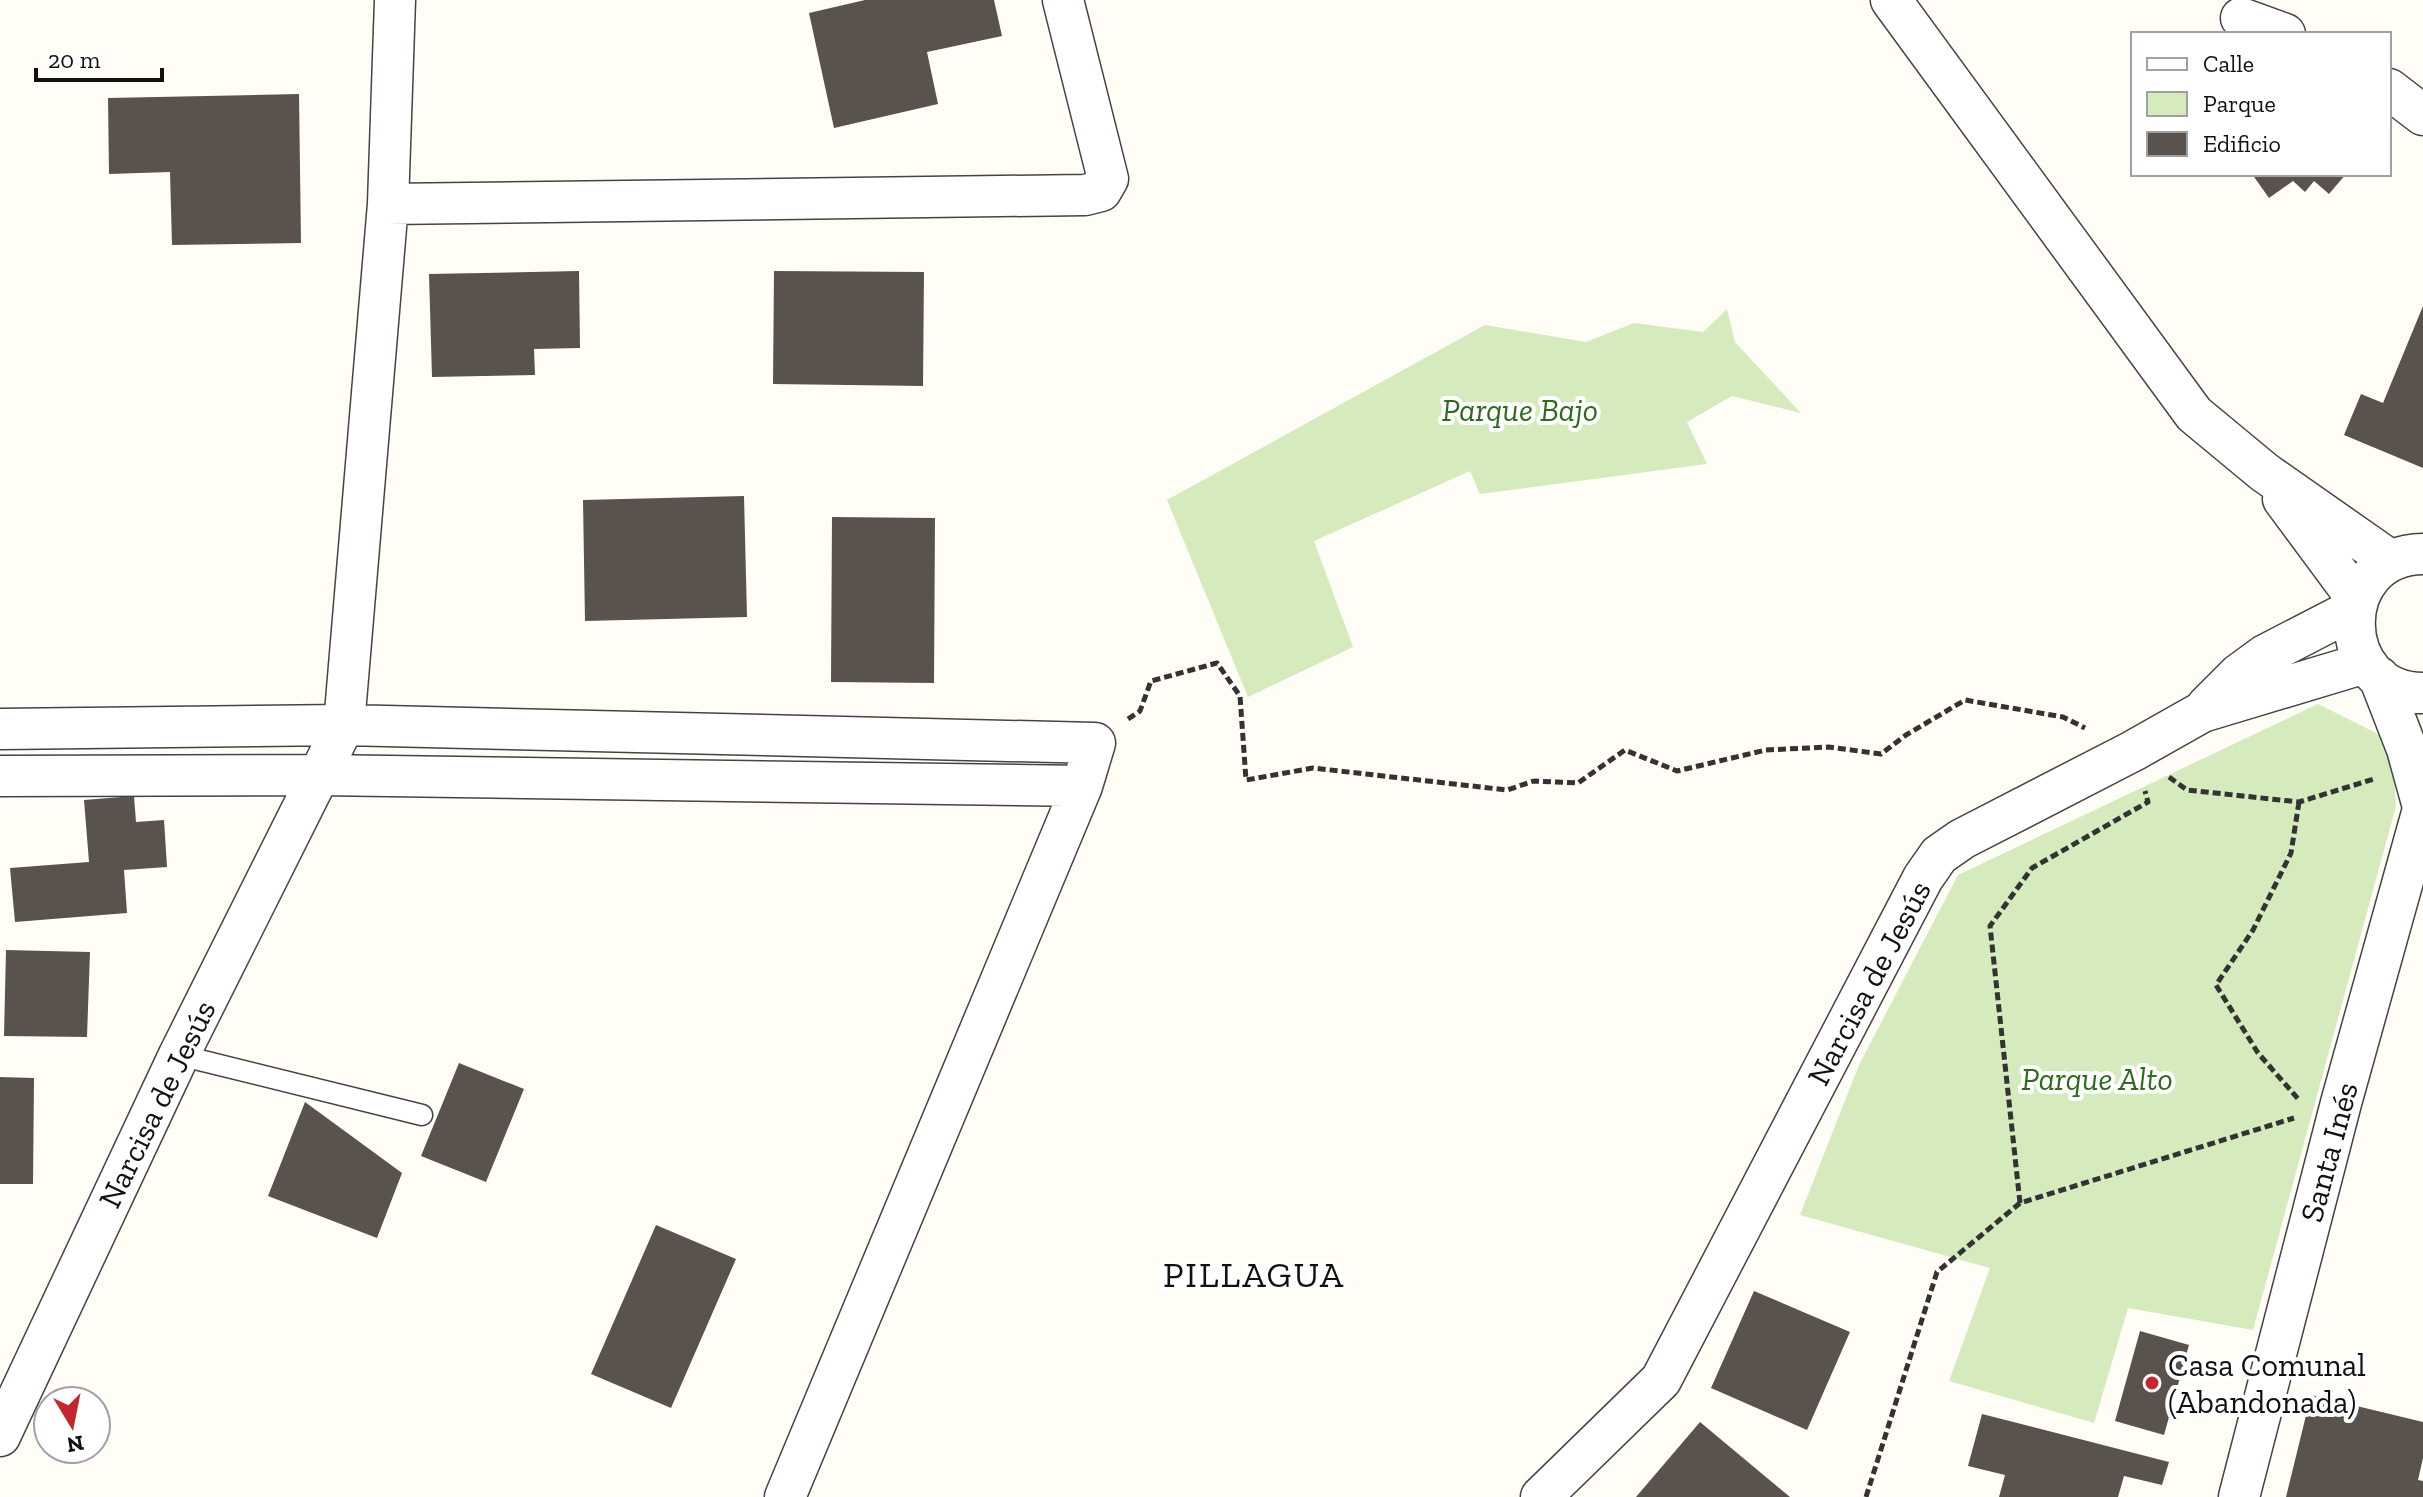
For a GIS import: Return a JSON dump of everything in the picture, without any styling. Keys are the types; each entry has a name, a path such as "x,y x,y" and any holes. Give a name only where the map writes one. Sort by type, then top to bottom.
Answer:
{"street":[{"path":"344,725 388,204 395,0"},
{"path":"388,204 1085,195 1101,191 1108,179 1063,0"},
{"path":"1891,0 2194,414 2264,472 2407,558"},
{"path":"2241,18 2280,32"},
{"path":"2391,91 2423,115"},
{"path":"2264,472 2356,604"},
{"path":"2202,712 2239,674 2265,655 2356,604 2370,577 2407,558"},
{"name":"Santa Inés","path":"2239,1497 2326,1108 2423,808 2407,749 2354,637 2356,604"},
{"path":"2372,670 2398,688 2423,693"},
{"name":"Narcisa de Jesús","path":"1541,1497 1661,1380 1923,878 1939,855 1962,839 2202,712 2372,670"},
{"path":"0,729 344,725 1095,743 1082,786 785,1497"},
{"name":"Narcisa de Jesús","path":"0,1436 179,1055 344,725"},
{"path":"0,776 319,775 1082,786"}],"lane":[{"path":"179,1055 422,1115"}],"path":[{"path":"1095,743 1140,711 1151,681 1217,663 1240,696 1246,780 1313,768 1507,790 1534,781 1578,783 1625,750 1677,771 1766,750 1829,747 1881,754 1906,735 1965,700 2063,717 2133,751 2187,790 2299,802 2380,777"},
{"path":"2020,1203 1990,926 2032,868 2148,802 2133,751"},
{"path":"2299,802 2291,853 2253,930 2216,985 2258,1053 2326,1108"},
{"path":"1866,1497 1937,1272 2020,1203 2326,1108"}],"green space":[{"name":"Parque Bajo","path":"1727,309 1735,342 1801,413 1732,396 1687,422 1707,464 1480,494 1470,471 1314,541 1353,647 1248,697 1167,500 1485,325 1586,342 1634,323 1703,332"},
{"name":"Parque Alto","path":"2318,704 2392,741 2396,806 2253,1330 2128,1308 2094,1423 1949,1381 1990,1268 1800,1215 1859,1065 1958,875"}],"building":[{"path":"865,0 994,0 1002,36 927,52 938,104 834,128 809,13"},
{"path":"299,94 301,243 172,245 170,172 109,174 108,98"},
{"path":"2253,176 2344,176 2329,194 2314,181 2305,192 2293,181 2269,198"},
{"path":"579,271 580,348 534,349 535,375 432,377 429,274"},
{"path":"774,271 924,272 923,386 773,384"},
{"path":"2423,306 2423,468 2344,435 2361,394 2383,403"},
{"path":"744,496 747,617 585,621 583,500"},
{"path":"832,517 935,518 934,683 831,682"},
{"path":"134,796 136,822 164,820 167,867 124,870 127,913 15,922 10,868 89,862 84,800"},
{"path":"6,950 90,952 87,1037 4,1036"},
{"path":"459,1063 524,1089 486,1182 421,1156"},
{"path":"0,1077 34,1078 33,1184 0,1184"},
{"path":"305,1102 402,1173 377,1238 268,1196"},
{"path":"656,1225 736,1259 671,1408 591,1374"},
{"path":"1754,1291 1850,1332 1807,1430 1711,1388"},
{"name":"Casa Comunal (Abandonada)","path":"2140,1331 2189,1345 2164,1435 2115,1421"},
{"path":"2311,1395 2423,1422 2423,1458 2418,1480 2423,1481 2423,1497 2286,1497"},
{"path":"1982,1414 2169,1462 2162,1485 2124,1476 2118,1497 1999,1497 2005,1475 1968,1466"},
{"path":"1700,1422 1790,1497 1636,1497"}],"place":[{"name":"Casa Comunal (Abandonada)","path":"2152,1383"}],"district":[{"name":"PILLAGUA","path":"1254,1274"}]}
